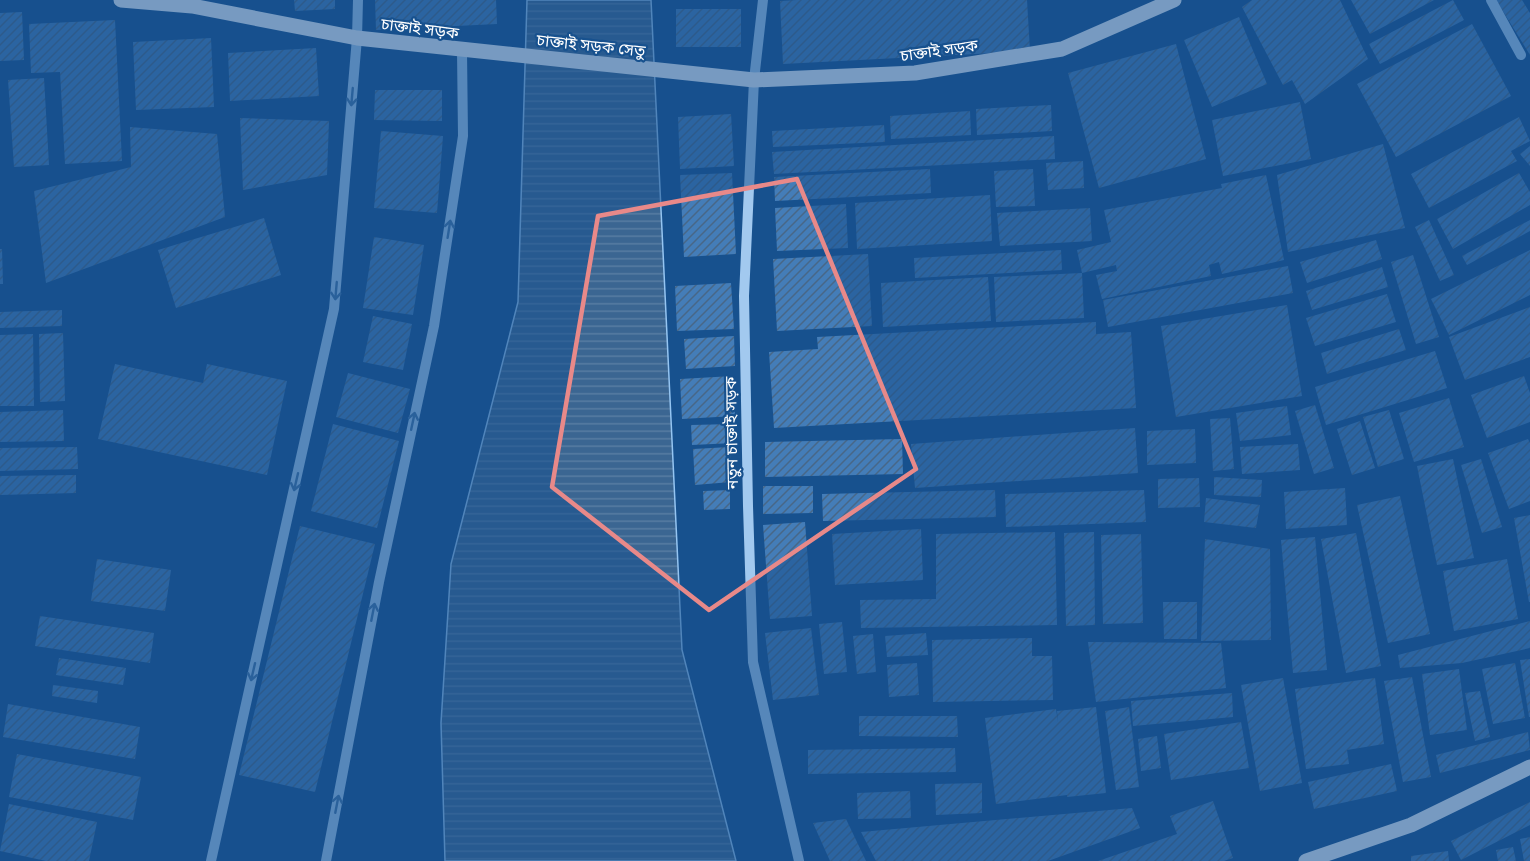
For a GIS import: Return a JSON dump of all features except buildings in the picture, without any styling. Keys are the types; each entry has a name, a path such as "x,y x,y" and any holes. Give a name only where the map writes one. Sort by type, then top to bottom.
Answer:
{"main road":[{"name":"চাক্তাই সড়ক","path":"121,0 192,6 357,38 462,51 479,51"},
{"name":"চাক্তাই সড়ক","path":"698,76 754,80 915,73 1062,49 1174,0"},
{"name":"চাক্তাই সড়ক সেতু","path":"479,51 698,76"},
{"path":"1306,861 1411,825 1530,767"}],"street":[{"path":"211,861 334,309 357,38 358,0"},
{"name":"নতুন চাক্তাই সড়ক","path":"763,0 754,80 744,296 747,506 753,662 799,861"},
{"path":"1491,0 1521,55"},
{"path":"326,861 378,582 434,326 463,136 462,51"}],"highlighted area":[{"path":"797,179 916,469 709,610 552,487 598,216"}],"water":[{"path":"527,0 651,0 682,650 736,861 445,861 441,723 451,564 518,302"}]}
